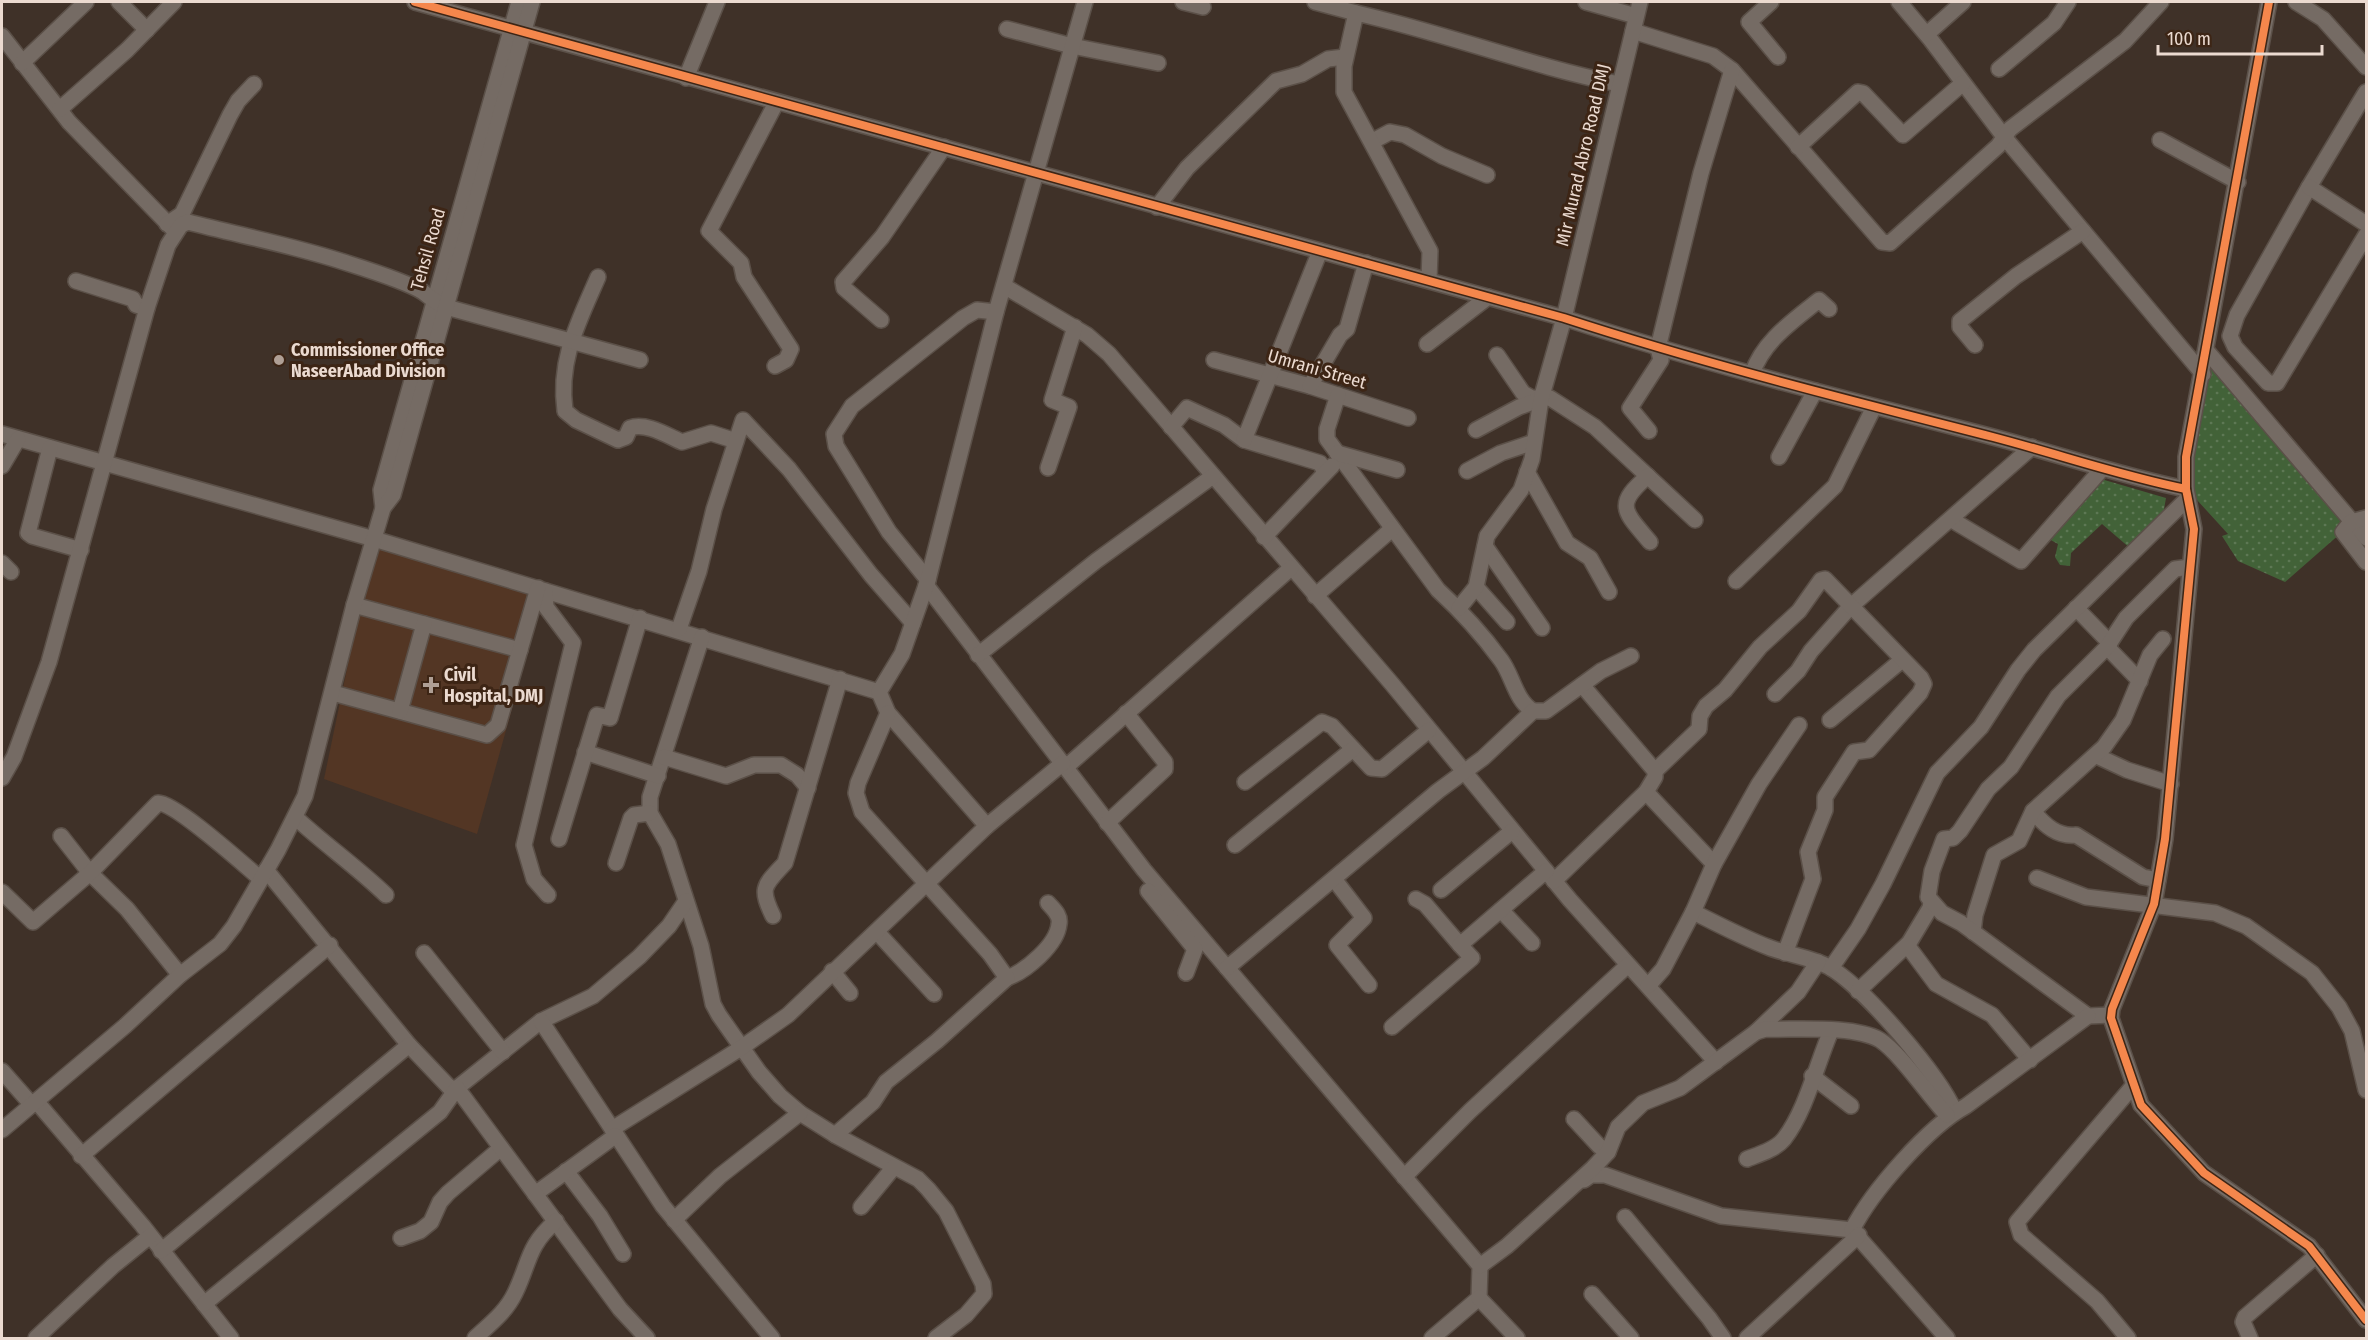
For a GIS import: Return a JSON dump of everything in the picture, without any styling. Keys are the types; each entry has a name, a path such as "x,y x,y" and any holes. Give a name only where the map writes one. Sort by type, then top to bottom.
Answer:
{"street":[{"path":"22,63 87,2"},
{"path":"119,2 147,30"},
{"path":"60,109 147,30 174,2"},
{"path":"415,2 776,103 1429,280 1752,374 2032,447 2187,494"},
{"path":"2,1130 125,1026 180,975 220,944 234,926 305,796 354,605 383,508 393,495 440,305 517,30 519,2"},
{"path":"517,30 532,2"},
{"path":"686,78 717,2"},
{"path":"879,692 902,654 927,583 996,312 1038,173 1085,2"},
{"path":"1184,2 1203,7"},
{"path":"1315,2 1420,27 1583,77 1619,84"},
{"path":"1586,2 1636,16 1713,56 1732,70 1882,242 1890,243 2005,138 2010,129 2125,41 2161,2"},
{"path":"1771,2 1749,22 1778,57"},
{"path":"1899,2 1927,34 2005,138 2203,374"},
{"path":"1927,34 1963,2"},
{"path":"1999,69 2054,23 2068,2"},
{"path":"2270,2 2186,457 2187,494 2194,529 2170,784 2158,880 2154,904 2111,1016 2113,1030 2141,1105 2204,1173 2302,1240 2317,1255 2367,1320"},
{"path":"2296,2 2323,19 2364,60"},
{"path":"1356,12 1342,75 1344,92 1373,141 1430,251 1429,280"},
{"name":"Mir Murad Abro Road DMJ","path":"1476,586 1487,536 1521,490 1527,472 1541,399 1564,318 1636,16"},
{"path":"1007,29 1072,46 1158,63"},
{"path":"2,36 60,109 171,228"},
{"path":"1156,207 1187,168 1276,81 1302,74 1328,59 1345,57"},
{"path":"1649,431 1630,408 1661,360 1658,348 1701,172 1732,70"},
{"path":"1798,147 1858,92 1863,93 1903,135 1964,83"},
{"path":"2,778 14,757 49,662 171,228 182,214 238,101 254,84"},
{"path":"2367,92 2309,187 2237,315 2230,336 2235,348 2268,382 2277,383 2367,235"},
{"path":"775,366 786,360 791,349 744,276 741,263 710,231 776,103"},
{"path":"1373,141 1390,132 1405,135 1442,156 1487,175"},
{"path":"2160,140 2238,182"},
{"path":"881,320 844,288 843,282 882,237 944,147"},
{"path":"2309,187 2367,224"},
{"path":"171,228 188,222 272,244 292,246 351,264 423,292 440,305 571,343 640,360"},
{"path":"1975,345 1960,327 1960,321 2016,276 2083,231"},
{"path":"1244,440 1320,251"},
{"path":"1310,386 1340,335 1347,329 1366,263"},
{"path":"598,277 571,343 563,370 565,411 576,420 618,440 626,437 630,428 635,426 653,430 682,442 711,433 736,441"},
{"path":"76,281 133,299 136,305 147,308"},
{"path":"1004,286 1075,327 1109,354 1550,876 1716,1062"},
{"path":"1427,344 1488,297"},
{"path":"1752,374 1756,362 1779,332 1819,300 1829,309"},
{"path":"996,312 977,310 963,318 852,406 834,434 836,446 889,532 978,655 1107,823 1152,880 1480,1266 1479,1298 1517,1338"},
{"path":"1048,468 1069,407 1052,400 1075,327"},
{"path":"2206,350 2359,520 2367,538"},
{"path":"1497,355 1523,393 1541,399"},
{"name":"Umrani Street","path":"1214,360 1310,386 1408,418"},
{"path":"1779,457 1815,391"},
{"path":"1338,395 1328,429 1328,439 1437,590 1459,608 1502,662 1525,706 1533,711 1546,711 1601,671 1631,656"},
{"path":"1476,430 1519,407 1550,398 1595,427 1695,520"},
{"path":"1736,581 1835,486 1874,407"},
{"path":"1171,427 1187,408 1224,424 1244,440 1320,463 1325,472"},
{"path":"679,630 699,570 714,508 742,421 747,420 913,622"},
{"path":"2,434 374,539 879,692 888,713 987,826"},
{"path":"2,466 18,439"},
{"path":"1467,471 1502,453 1534,442"},
{"path":"1775,694 1798,671 1811,651 1850,607 1952,520 2032,447"},
{"path":"50,448 28,533 81,550"},
{"path":"1339,455 1397,470"},
{"path":"1264,537 1339,455"},
{"path":"1952,520 2021,561 2102,469"},
{"path":"1527,472 1567,543 1590,558 1609,592"},
{"path":"978,655 1096,561 1213,476"},
{"path":"1648,476 1627,496 1625,505 1634,524 1650,542"},
{"path":"1480,1266 1541,1216 1608,1152 1618,1127 1643,1103 1680,1088 1756,1032 1825,965 1858,929 1883,884 1937,773 1981,727 2023,663 2076,608 2106,582 2187,494"},
{"path":"2359,520 2343,532 2367,562"},
{"path":"1315,596 1392,529"},
{"path":"1485,546 1542,628"},
{"path":"1858,991 1907,945 1930,908 1929,887 1944,839 1955,836 1988,789 2011,767 2058,696 2108,645 2126,618 2175,569 2190,567"},
{"path":"535,1194 613,1132 788,1015 987,826 1126,713 1290,568"},
{"path":"1655,771 1699,729 1700,716 1706,706 1725,690 1760,647 1798,611 1821,580 1825,579 1924,684 1920,693 1869,750 1854,752 1825,796 1826,810 1808,852 1813,879 1785,953"},
{"path":"1459,608 1476,586 1507,622"},
{"path":"333,693 488,735 498,725 520,650 542,589"},
{"path":"542,589 546,607 573,643 524,845 534,879 548,895"},
{"path":"354,605 520,650"},
{"path":"2076,608 2140,681"},
{"path":"559,839 597,715 610,718 640,618"},
{"path":"400,711 424,624"},
{"path":"702,637 650,797 650,813 668,844 701,946 713,1004 741,1048 780,1096 800,1113 836,1135 918,1179 946,1211 983,1284 984,1294 966,1315 936,1338"},
{"path":"1973,932 1972,926 1994,855 2019,841 2033,811 2097,756 2123,720 2150,655 2163,639"},
{"path":"1830,720 1902,660"},
{"path":"773,916 763,895 764,887 785,863 840,679"},
{"path":"1460,945 1501,910 1550,876 1646,792 1655,777 1655,771 1582,685"},
{"path":"1227,968 1463,771 1483,758 1533,711"},
{"path":"888,713 864,767 856,793 862,812 990,954 1007,978"},
{"path":"1107,823 1165,769 1165,762 1126,713"},
{"path":"1245,782 1322,722 1332,726 1371,768 1382,769 1429,730"},
{"path":"1648,986 1663,969 1693,912 1713,864 1759,784 1799,725"},
{"path":"1236,845 1353,749"},
{"path":"585,752 658,776"},
{"path":"2097,756 2127,770 2170,784"},
{"path":"664,757 726,776 754,765 781,765 797,775 808,788"},
{"path":"1646,792 1713,864"},
{"path":"2,892 33,922 90,873 159,803 164,803 263,874 330,945 409,1045 450,1088 456,1089 621,1309 647,1338"},
{"path":"2033,811 2058,833 2069,837 2076,835 2143,877 2158,880"},
{"path":"616,863 631,818 634,815 650,813"},
{"path":"295,817 340,858 361,871 386,895"},
{"path":"1441,890 1512,831"},
{"path":"61,836 90,873 127,909 180,975"},
{"path":"2037,878 2086,897 2215,913 2246,926 2312,974 2339,1007 2352,1031 2367,1090"},
{"path":"1334,879 1365,918 1337,945 1369,985"},
{"path":"1152,880 1145,887 1196,949 1186,973"},
{"path":"1392,1027 1472,958 1425,904 1416,899"},
{"path":"204,1305 440,1112 456,1089 541,1022 593,996 639,957 669,926 686,901"},
{"path":"1930,902 1942,913 1973,932 2088,1016 2111,1016"},
{"path":"836,1135 873,1102 886,1082 937,1041 1007,978 1015,975 1039,956 1055,935 1060,924 1059,916 1048,903"},
{"path":"1501,910 1532,944"},
{"path":"1693,912 1785,953 1825,965 1879,1010 1931,1073 1951,1114"},
{"path":"877,932 934,994"},
{"path":"81,1156 330,945"},
{"path":"1907,945 1936,984 1992,1015 2030,1060"},
{"path":"424,953 503,1052"},
{"path":"1404,1177 1494,1088 1628,964"},
{"path":"832,971 850,993"},
{"path":"1747,1338 1856,1232 1867,1202 1951,1114 2030,1060 2088,1016"},
{"path":"541,1022 674,1220 772,1338"},
{"path":"1756,1032 1766,1029 1831,1030 1871,1036 1881,1041 1951,1114"},
{"path":"1747,1159 1766,1152 1783,1140 1831,1030"},
{"path":"161,1251 409,1045"},
{"path":"2,1071 34,1103 150,1236 231,1338"},
{"path":"1812,1076 1851,1106"},
{"path":"2128,1338 2097,1301 2021,1235 2017,1222 2133,1086"},
{"path":"674,1220 720,1176 800,1113"},
{"path":"1574,1119 1599,1146 1608,1152"},
{"path":"401,1238 420,1231 431,1222 440,1202 448,1193 501,1148"},
{"path":"861,1207 894,1167"},
{"path":"566,1171 623,1254"},
{"path":"1480,1266 1495,1264 1516,1247 1547,1214 1591,1175 1605,1175 1721,1216 1856,1232 1947,1338"},
{"path":"1625,1217 1723,1338"},
{"path":"475,1338 504,1311 523,1274 528,1253 542,1233 556,1221"},
{"path":"36,1338 113,1266 150,1236"},
{"path":"2250,1338 2242,1322 2245,1317 2317,1255"},
{"path":"1592,1294 1631,1338"},
{"path":"1432,1338 1479,1298"}],"shaded area":[{"name":"Civil Hospital, DMJ","path":"374,539 545,591 477,834 324,779"}],"green space":[{"path":"2209,363 2344,519 2341,533 2285,582 2238,561 2222,536 2228,534 2197,500 2190,485 2194,458 2189,453"},
{"path":"2101,479 2166,498 2163,515 2131,549 2102,524 2071,553 2070,566 2060,565 2055,557 2058,544 2047,538"}],"cycle path":[{"path":"415,2 1564,318 1777,381 2186,489"},
{"path":"2269,2 2186,457 2186,489 2194,529 2165,839 2154,904 2112,1009 2111,1018 2141,1105 2204,1173 2309,1246 2366,1320"}],"place":[{"name":"Commissioner Office NaseerAbad Division","path":"279,360"},
{"name":"Civil Hospital, DMJ","path":"431,685"}]}
